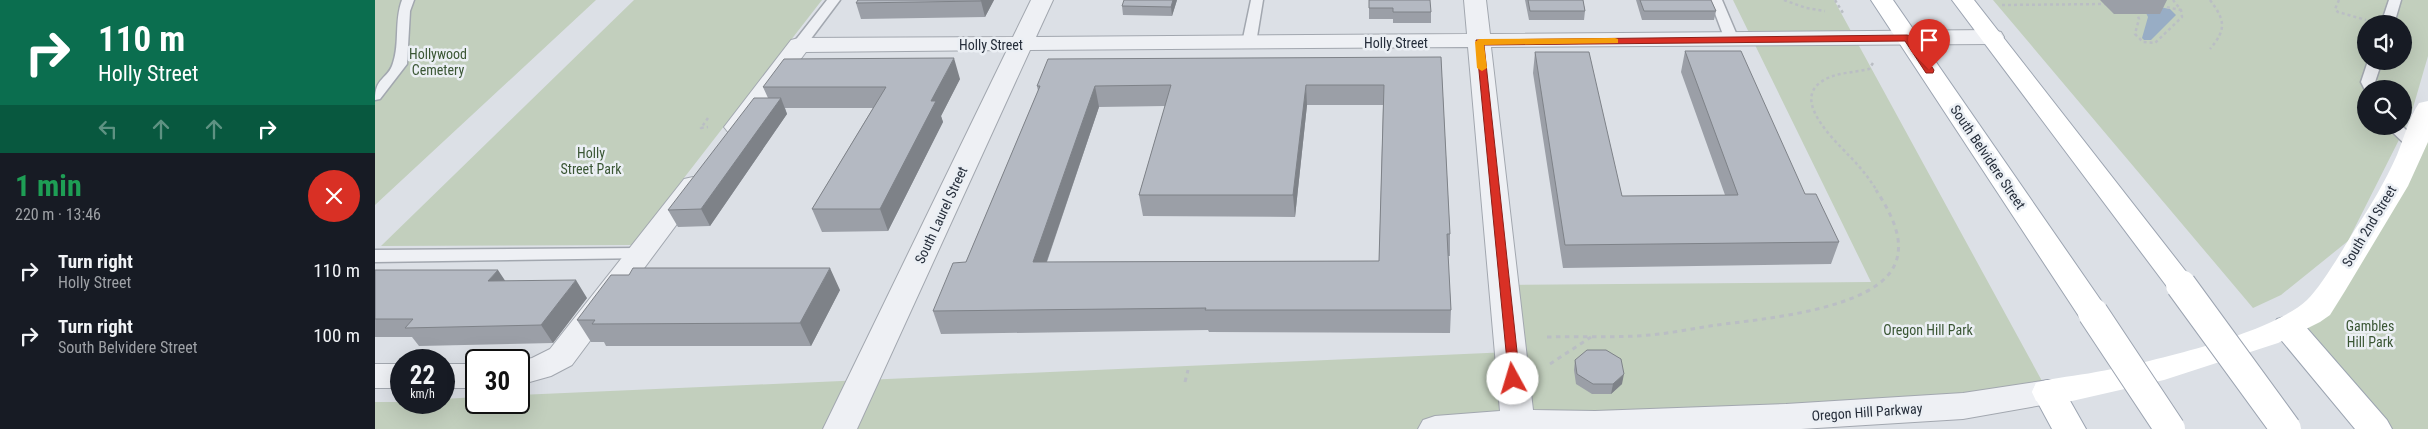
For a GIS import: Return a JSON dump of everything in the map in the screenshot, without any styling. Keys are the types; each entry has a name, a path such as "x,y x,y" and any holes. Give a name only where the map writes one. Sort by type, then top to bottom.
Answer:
{"main road":[{"name":"South Belvidere Street","path":"1882,0 2170,429"},
{"path":"1963,0 2181,285 2286,429"},
{"name":"South 2nd Street","path":"2288,327 2309,316 2319,307 2385,205 2423,127"},
{"path":"2288,327 2375,429"},
{"name":"Oregon Hill Parkway","path":"2047,392 2108,383 2165,368 2288,327"},
{"path":"2047,392 2069,429"}],"street":[{"name":"South Laurel Street","path":"840,429 1042,0"},
{"path":"1475,0 1518,423"},
{"name":"Holly Street","path":"799,45 1479,42 1993,37"},
{"path":"723,145 799,45"},
{"path":"530,370 561,357 706,168"},
{"path":"375,376 390,376"},
{"name":"Oregon Hill Parkway","path":"1435,429 1518,423 1595,424 1785,417 1963,406 2047,392"}],"lane":[{"path":"375,96 400,64 403,11 408,0"},
{"path":"799,45 834,0"},
{"path":"1249,43 1257,0"},
{"path":"1716,0 1732,40"},
{"path":"2390,15 2395,0"},
{"path":"375,256 641,254"}],"path":[{"path":"1784,0 1806,8 1829,12"},
{"path":"1835,0 1843,13 1836,13"},
{"path":"2133,9 2139,14 2135,34 2138,40 2147,44 2155,43 2182,17 2181,10 2173,0"},
{"path":"2209,0 2220,13 2224,26 2221,38 2210,49"},
{"path":"2339,0 2335,9 2338,12 2357,18"},
{"path":"2000,5 2112,4"},
{"path":"2157,5 2181,10"},
{"path":"1547,337 1650,335 1810,311 1848,299 1884,280 1890,274 1897,256 1897,236 1893,223 1873,187 1844,148 1822,126 1810,103 1813,90 1823,80 1842,74 1863,72 1869,69 1873,62"},
{"path":"1551,364 1592,336"},
{"path":"1185,382 1188,370"}],"green space":[{"name":"Hollywood Cemetery","path":"375,0 596,0 375,205"},
{"name":"Holly Street Park","path":"634,0 822,0 632,245 381,246"},
{"name":"Oregon Hill Park","path":"1733,0 1834,0 2048,392 1435,429 375,429 375,402 390,402 390,414 455,414 455,398 465,398 465,414 530,414 530,395 1510,352 1504,285 1871,282"},
{"path":"1993,0 2428,0 2428,56 2412,111 2412,80 2357,80 2357,135 2401,135 2348,241 2281,295 2253,308"},
{"name":"Gambles Hill Park","path":"2428,108 2428,429 2375,429 2300,321 2309,315"}],"water":[{"path":"2154,6 2170,9 2176,15 2151,40 2144,40 2142,38 2148,17 2146,13"}],"building":[{"path":"858,0 981,0 981,1 856,3"},
{"path":"1124,0 1173,0 1171,7 1122,6"},
{"path":"1369,0 1430,0 1431,12 1393,12 1393,8 1369,8"},
{"path":"1528,0 1583,0 1585,11 1530,11"},
{"path":"1640,0 1711,0 1716,11 1644,11"},
{"path":"1685,51 1741,51 1805,194 1816,194 1839,242 1565,245 1535,52 1589,52 1622,196 1738,195"},
{"path":"1441,57 1450,234 1447,234 1451,310 1205,310 1206,308 933,311 953,263 966,262 1040,86 1037,86 1048,59","holes":["1171,85 1139,195 1293,195 1306,85 1384,85 1379,261 1033,262 1095,86"]},
{"path":"954,58 931,101 936,101 880,209 812,209 886,87 763,87 784,59"},
{"path":"754,98 781,98 701,209 668,210"},
{"path":"633,268 830,268 800,323 592,324 595,320 577,320 611,275 629,275"},
{"path":"375,270 498,270 488,281 576,280 541,325 405,328 413,319 375,319"},
{"path":"1587,350 1606,350 1621,359 1624,374 1613,384 1593,384 1577,374 1575,360"}],"slow traffic":[{"path":"1482,68 1479,42 1615,41"}],"route":[{"path":"1513,379 1479,42 1907,38 1929,70"}]}
